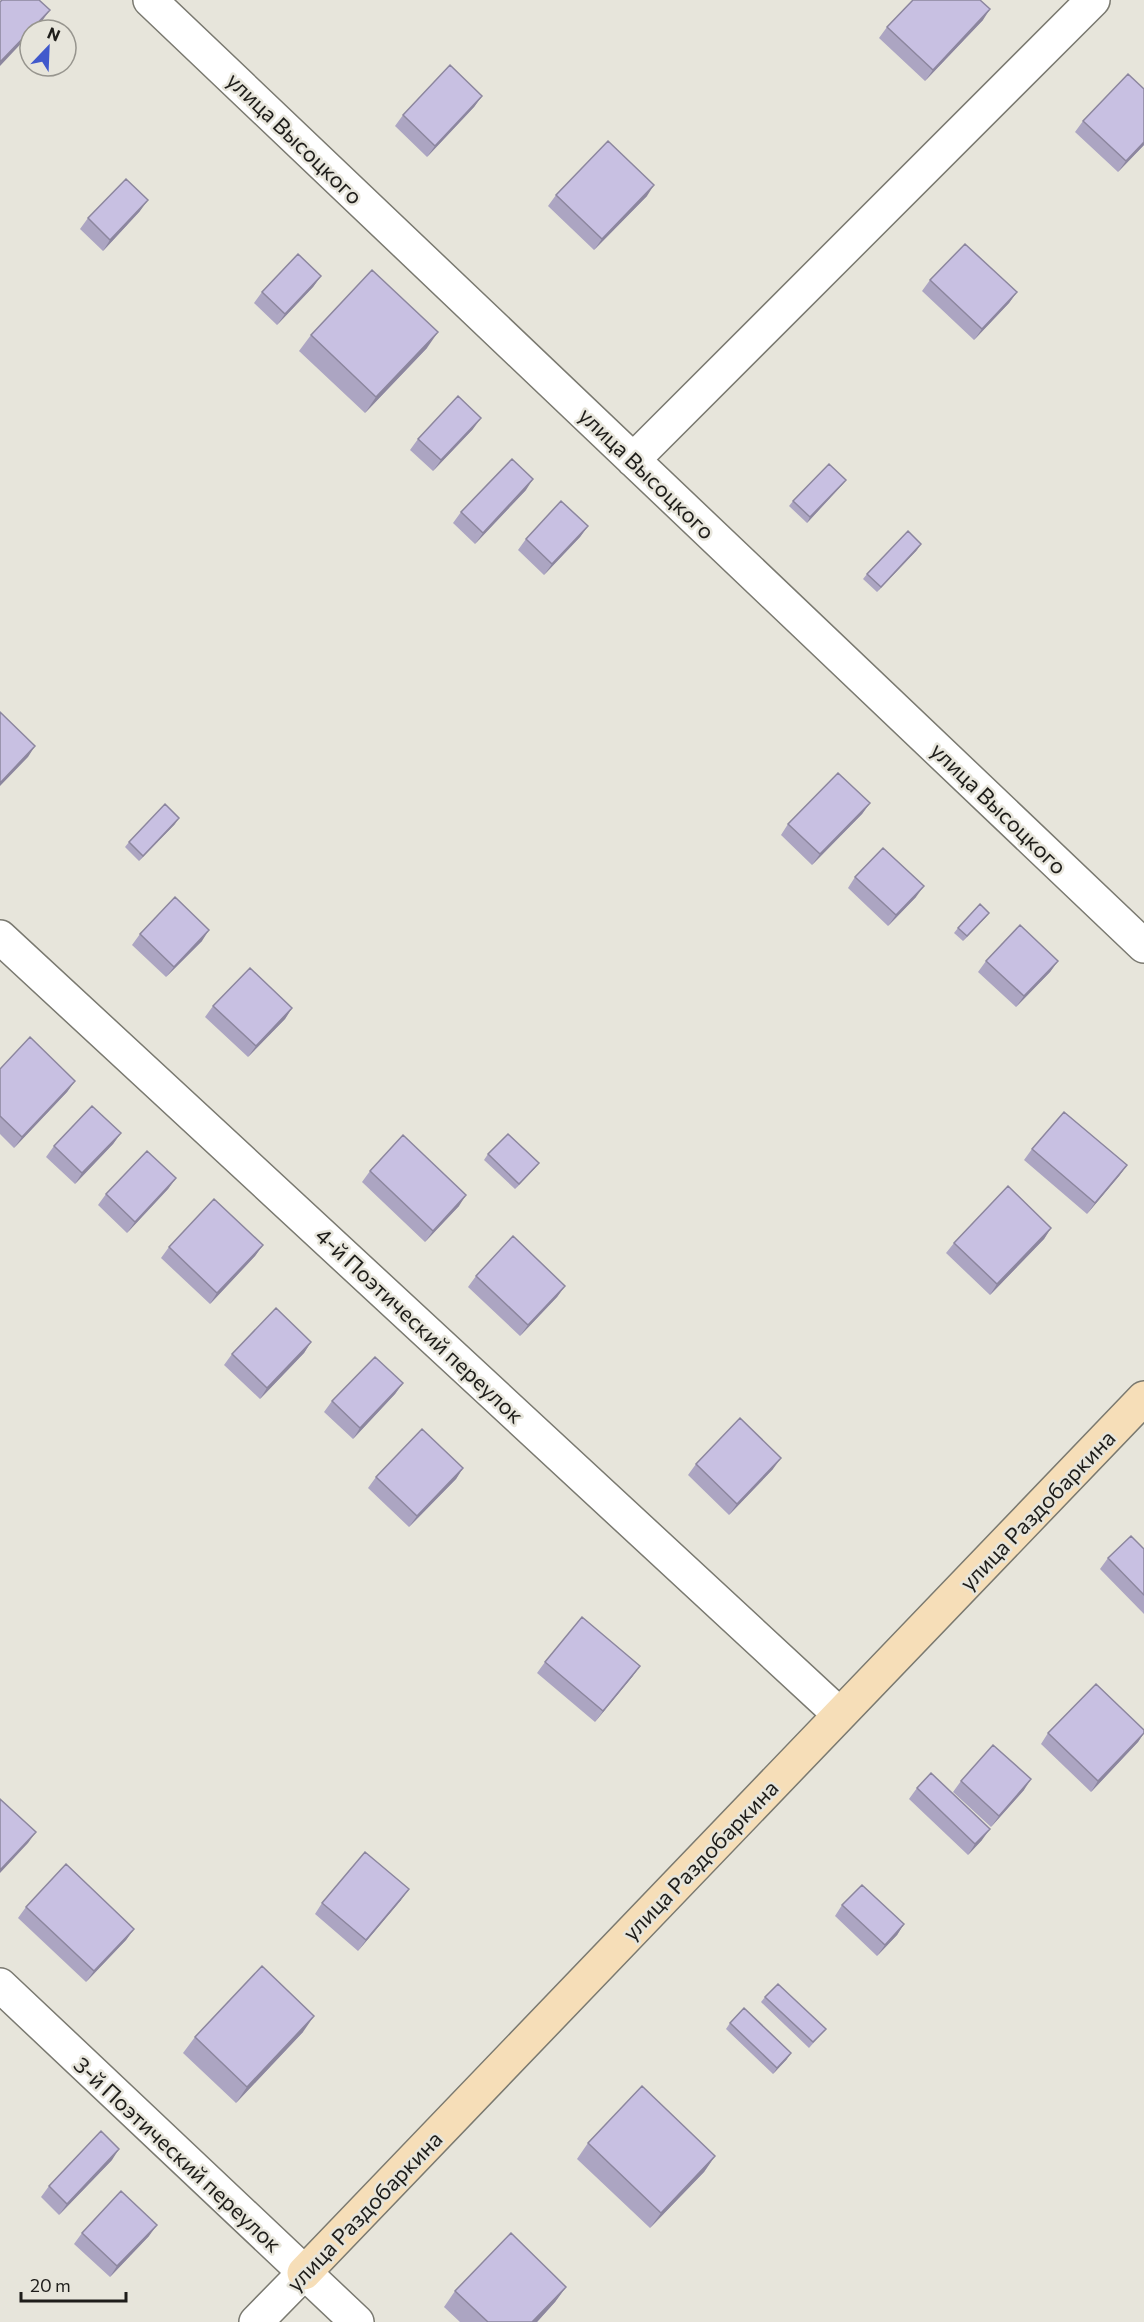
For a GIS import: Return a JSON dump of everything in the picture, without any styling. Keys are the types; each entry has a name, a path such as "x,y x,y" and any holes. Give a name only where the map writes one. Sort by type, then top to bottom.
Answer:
{"street":[{"name":"улица Высоцкого","path":"150,0 1144,946"},
{"path":"633,460 1093,0"},
{"name":"4-й Поэтический переулок","path":"0,936 839,1714"},
{"name":"улица Раздобаркина","path":"256,2322 1144,1398"},
{"name":"3-й Поэтический переулок","path":"0,1985 357,2322"}],"building":[{"path":"2,0 39,0 50,10 42,18 18,18 18,43 0,62 0,2"},
{"path":"913,0 980,0 990,9 933,70 887,27"},
{"path":"450,65 482,96 435,146 403,115"},
{"path":"1128,74 1144,89 1144,142 1126,161 1083,121"},
{"path":"608,141 654,185 602,239 556,195"},
{"path":"126,179 148,200 110,240 88,218"},
{"path":"965,244 1017,292 982,329 930,280"},
{"path":"298,254 321,276 285,314 262,292"},
{"path":"372,270 438,332 376,397 311,335"},
{"path":"458,396 481,418 441,460 418,439"},
{"path":"512,459 533,479 483,533 461,512"},
{"path":"829,464 846,480 810,517 793,501"},
{"path":"561,501 588,526 552,564 526,539"},
{"path":"908,531 921,544 881,587 867,574"},
{"path":"0,712 35,746 0,783"},
{"path":"838,773 870,803 820,854 788,824"},
{"path":"165,804 179,818 143,856 129,842"},
{"path":"883,848 924,886 896,915 855,877"},
{"path":"175,897 209,930 174,967 140,934"},
{"path":"980,904 989,913 967,936 958,928"},
{"path":"1020,925 1058,961 1024,996 986,961"},
{"path":"250,968 292,1008 256,1046 213,1006"},
{"path":"30,1037 75,1081 22,1137 0,1116 0,1069"},
{"path":"92,1106 121,1133 82,1173 54,1146"},
{"path":"1064,1112 1127,1165 1095,1203 1032,1149"},
{"path":"508,1134 539,1163 519,1184 488,1154"},
{"path":"403,1135 466,1195 433,1231 370,1171"},
{"path":"147,1151 176,1178 135,1222 106,1194"},
{"path":"1008,1186 1051,1228 997,1284 954,1243"},
{"path":"214,1199 263,1245 217,1293 169,1247"},
{"path":"513,1236 565,1286 528,1325 476,1276"},
{"path":"276,1308 311,1342 267,1388 232,1354"},
{"path":"375,1357 403,1383 360,1428 332,1401"},
{"path":"740,1418 781,1458 737,1504 696,1464"},
{"path":"422,1429 463,1468 417,1516 376,1477"},
{"path":"1131,1536 1144,1549 1144,1595 1108,1558"},
{"path":"582,1617 640,1666 603,1711 545,1662"},
{"path":"1096,1684 1144,1730 1144,1733 1098,1781 1048,1733"},
{"path":"993,1745 1031,1779 999,1816 961,1781"},
{"path":"931,1773 990,1829 975,1844 917,1788"},
{"path":"0,1799 36,1832 0,1870"},
{"path":"365,1852 409,1889 366,1940 322,1903"},
{"path":"66,1864 134,1929 94,1971 26,1907"},
{"path":"862,1885 904,1924 885,1945 842,1905"},
{"path":"262,1966 314,2016 247,2087 195,2037"},
{"path":"778,1984 826,2029 813,2042 765,1997"},
{"path":"744,2008 791,2053 777,2068 730,2023"},
{"path":"642,2086 715,2156 661,2213 588,2143"},
{"path":"101,2131 119,2149 67,2204 49,2186"},
{"path":"121,2191 157,2225 117,2266 82,2233"},
{"path":"511,2233 566,2287 532,2322 488,2322 455,2291"}]}
